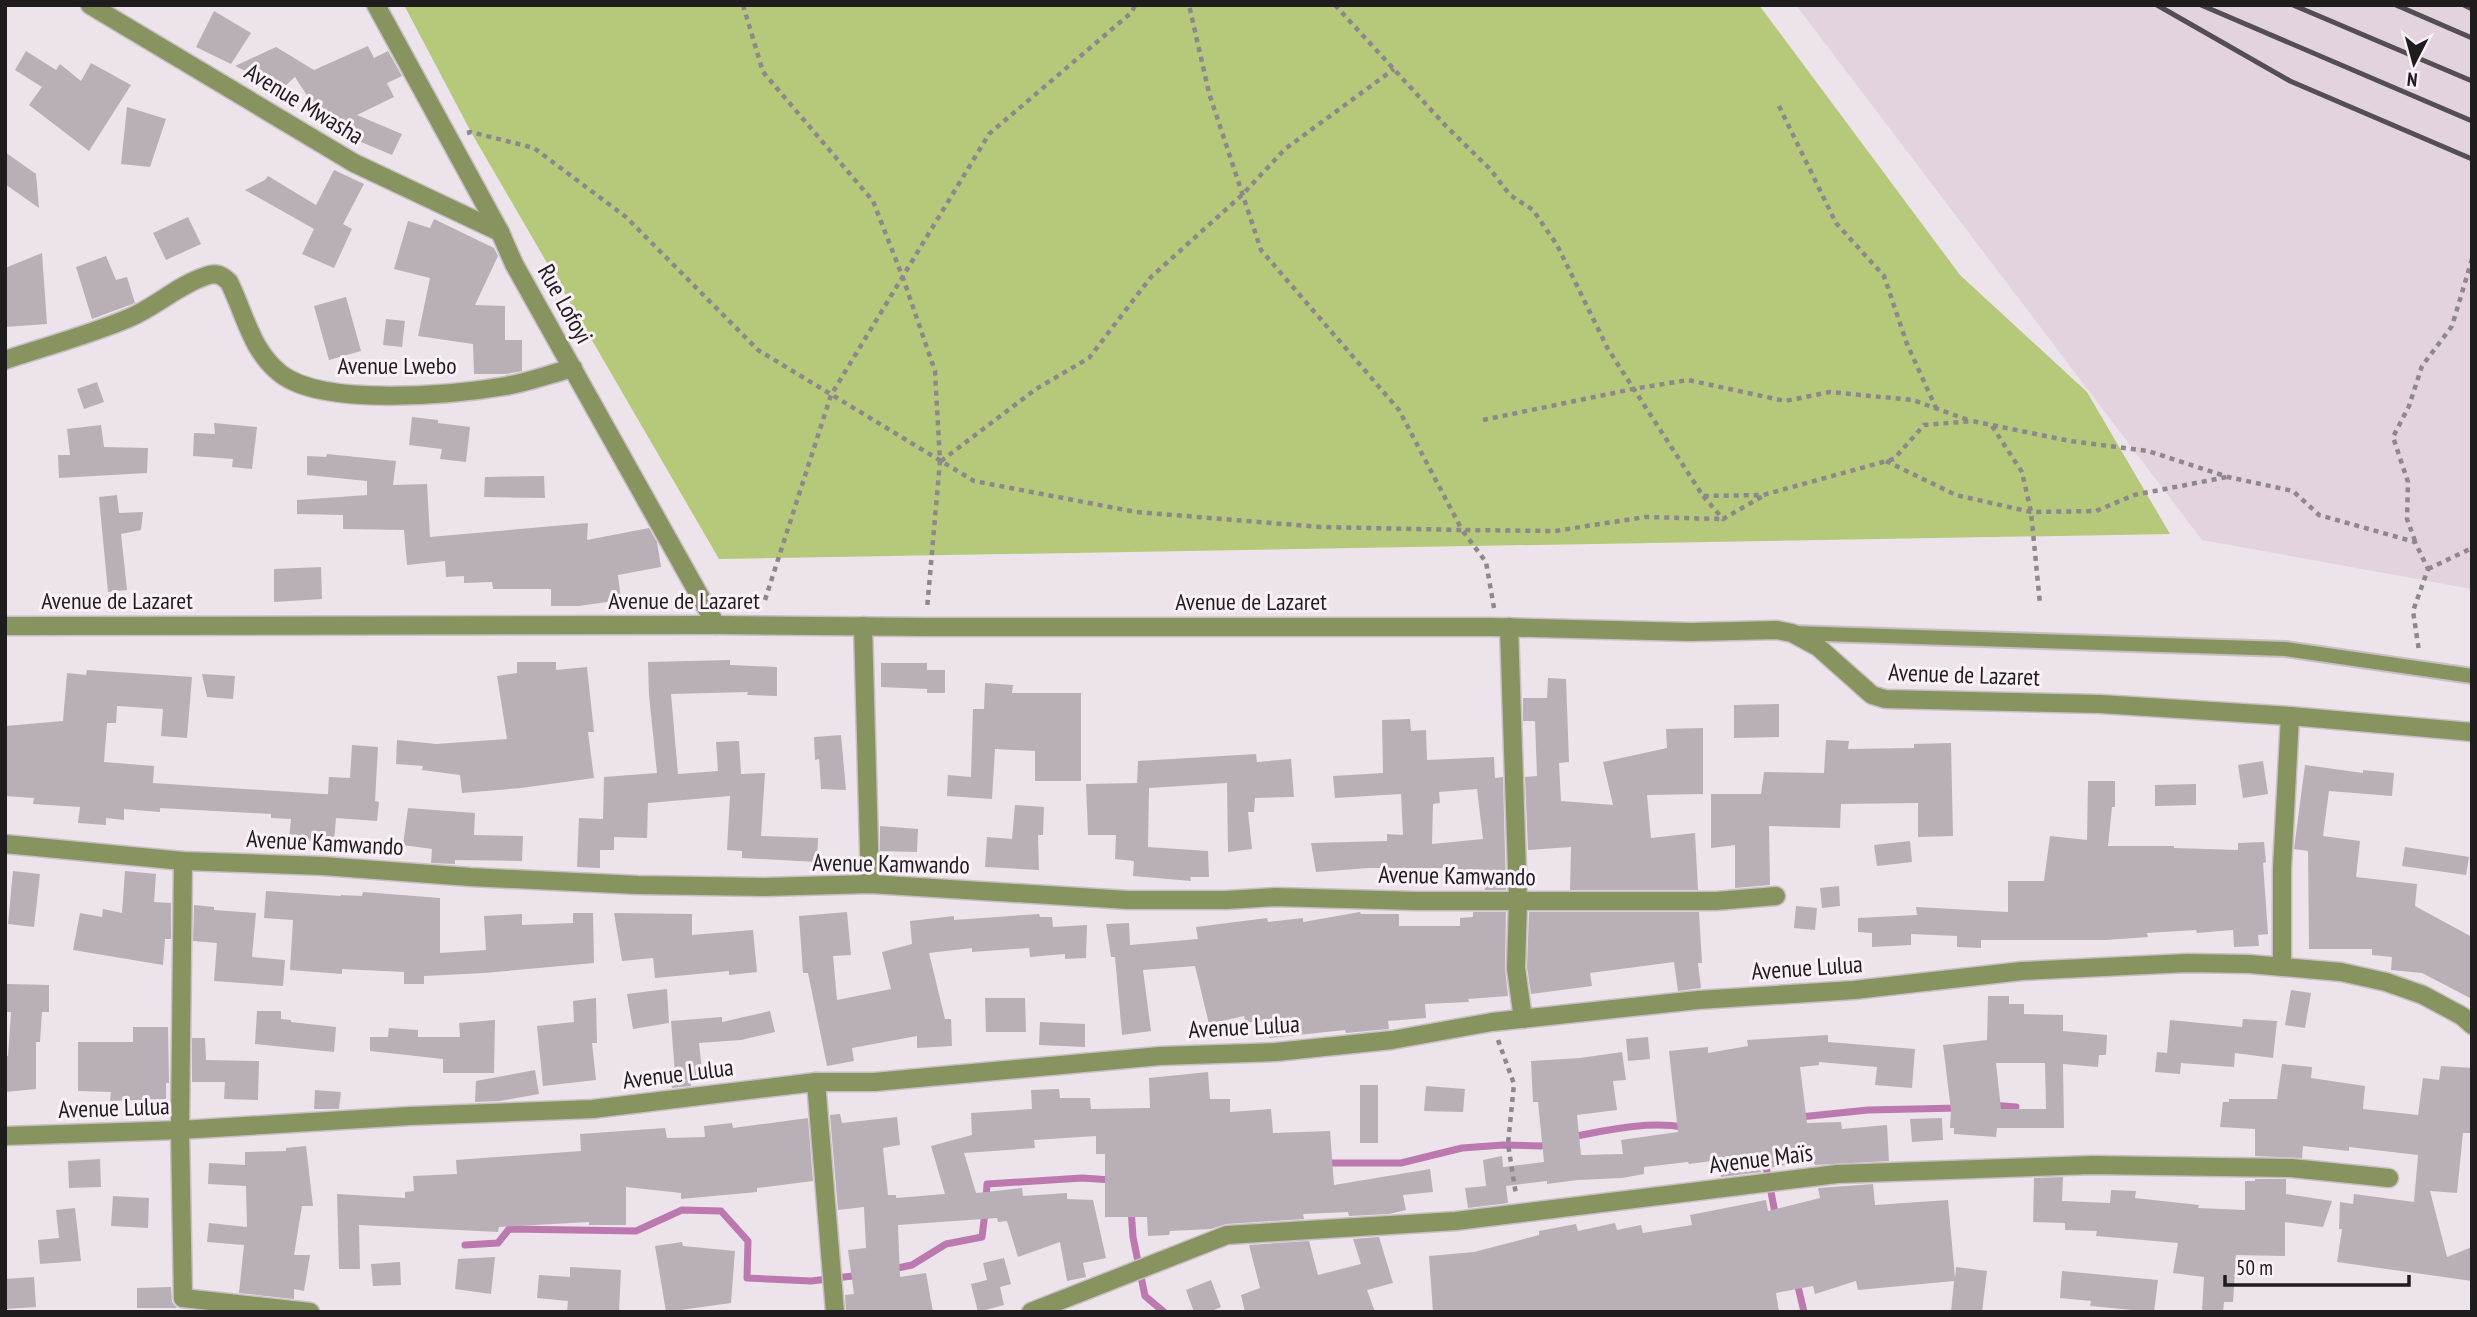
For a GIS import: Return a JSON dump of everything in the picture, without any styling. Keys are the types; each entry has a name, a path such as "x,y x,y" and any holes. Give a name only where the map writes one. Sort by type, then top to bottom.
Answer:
{"street":[{"name":"Avenue Mwasha","path":"90,5 354,163 500,232"},
{"name":"Rue Lofoyi","path":"376,5 500,232 514,264 716,625"},
{"name":"Avenue Lwebo","path":"5,360 132,317 208,274 216,274 229,282 258,349 280,374 296,384 347,393 416,395 507,386 573,368"},
{"name":"Avenue de Lazaret","path":"5,626 716,625 1500,627 1691,632 1777,630 1792,633 1818,647 1872,695 1885,699 2100,704 2290,716 2472,732"},
{"path":"863,626 870,884"},
{"path":"1500,627 1518,901 1516,968 1523,1019"},
{"path":"2282,967 2282,869 2290,716"},
{"name":"Avenue Kamwando","path":"5,844 184,861 323,866 470,877 638,885 765,887 870,884 1128,900 1226,901 1275,897 1716,901 1776,896"},
{"path":"184,861 178,1305 310,1312"},
{"name":"Avenue Lulua","path":"5,1136 593,1109 816,1082 874,1082 1160,1056 1276,1052 1392,1040 1492,1022 1698,1000 1854,990 2022,971 2187,963 2341,972 2386,982 2423,995 2462,1016 2472,1025"},
{"path":"816,1082 835,1312"},
{"name":"Avenue Maïs","path":"1034,1311 1227,1235 1457,1221 1837,1174 2092,1165 2291,1168 2389,1178"}],"lane":[{"path":"1792,633 2285,649 2472,676"}],"path":[{"path":"743,5 763,72 873,201 935,371 940,461 926,627"},
{"path":"765,600 831,395 989,134 1132,12 1135,5"},
{"path":"1189,5 1209,93 1261,250 1399,410 1462,530 1486,562 1494,612 1500,627"},
{"path":"1335,5 1490,169 1510,195 1533,210 1557,245 1608,349 1703,496 1723,519"},
{"path":"940,461 1036,389 1089,358 1151,277 1242,195 1285,149 1394,69"},
{"path":"1779,106 1836,223 1884,276 1907,344 1937,409"},
{"path":"447,137 471,132 534,148 626,217 758,349 974,481 1136,512 1321,527 1462,530 1555,531 1645,517 1723,519 1763,495"},
{"path":"2428,569 2407,519 2407,482 2393,437 2409,407 2422,366 2452,326 2472,259"},
{"path":"1483,420 1633,388 1688,380 1785,401 1830,392 1913,400 1972,421 2070,441 2148,451 2228,477 2293,491 2319,515 2415,542"},
{"path":"1703,496 1763,495 1894,459 1924,425 1972,421"},
{"path":"1992,425 2022,472 2031,512 2040,604"},
{"path":"1886,461 1956,495 2031,512 2096,511 2134,495 2228,477"},
{"path":"2421,669 2413,611 2428,569 2472,548"},
{"path":"1492,1022 1514,1084 1508,1144 1519,1213"}],"shaded area":[{"path":"1796,5 2472,5 2472,589 2202,540"}],"green space":[{"path":"404,5 1759,5 1960,275 2087,392 2170,534 719,559 471,132"}],"building":[{"path":"214,11 251,33 231,64 196,47"},
{"path":"368,46 374,58 388,51 402,76 387,83 394,97 357,115 402,134 392,155 328,128 295,77 274,96 256,76 235,66 276,47 314,70"},
{"path":"26,51 56,70 60,64 81,81 91,63 131,85 89,151 29,105 42,87 15,70"},
{"path":"127,107 166,119 150,167 121,164"},
{"path":"5,152 36,174 39,208 5,184"},
{"path":"334,170 364,184 343,224 352,229 334,268 302,254 314,229 245,190 268,176 316,205"},
{"path":"188,217 201,244 166,260 153,233"},
{"path":"434,219 494,248 498,256 475,305 505,306 505,340 522,340 522,371 474,374 473,344 418,336 430,278 394,269 408,221 430,228"},
{"path":"42,253 47,324 5,327 5,268"},
{"path":"106,256 116,280 127,277 135,303 92,319 76,267"},
{"path":"346,297 361,351 329,360 314,306"},
{"path":"386,319 405,321 402,347 383,345"},
{"path":"97,382 104,402 84,409 77,389"},
{"path":"412,417 470,427 466,462 440,459 442,449 409,445"},
{"path":"214,423 257,427 252,469 232,467 233,459 193,456 194,433 215,434"},
{"path":"101,425 104,447 148,448 147,473 59,478 58,455 70,455 67,429"},
{"path":"327,454 396,461 393,485 427,484 430,537 588,523 587,540 649,528 657,542 661,567 618,575 621,600 579,606 551,606 551,589 493,589 492,582 464,583 464,576 446,577 445,561 407,565 404,530 343,529 343,515 297,514 297,500 367,495 367,481 307,475 307,456 326,457"},
{"path":"544,476 545,498 484,497 485,477"},
{"path":"117,495 119,513 143,512 141,530 121,534 127,590 108,592 99,497"},
{"path":"321,567 322,599 274,602 274,569"},
{"path":"730,660 730,665 777,667 777,696 747,695 748,692 671,694 678,774 718,771 716,742 739,741 741,774 765,773 761,836 818,838 817,862 742,858 742,851 727,850 730,796 648,803 647,838 614,837 614,850 600,850 600,868 577,867 579,818 603,819 604,777 657,773 648,662"},
{"path":"517,662 556,662 556,670 587,667 594,732 588,732 594,778 462,793 460,775 422,770 423,766 396,764 397,740 436,744 507,739 497,676 517,673"},
{"path":"881,663 927,663 927,670 945,670 945,693 927,693 927,689 881,687"},
{"path":"87,670 192,677 187,738 161,736 163,709 117,706 116,723 107,723 104,762 154,766 153,783 328,794 329,777 350,778 352,745 378,747 375,801 379,802 377,821 336,818 334,842 314,841 289,839 291,819 271,818 271,814 160,808 160,812 124,809 124,820 106,818 106,825 78,823 80,807 33,804 34,798 5,796 5,726 63,721 67,673 86,675"},
{"path":"202,674 235,676 233,699 207,697"},
{"path":"1548,678 1566,679 1569,762 1559,763 1561,801 1613,805 1603,762 1667,748 1666,729 1703,728 1703,794 1647,795 1651,838 1695,833 1698,890 1570,890 1571,847 1528,850 1525,777 1537,776 1535,721 1523,721 1523,698 1547,698"},
{"path":"985,683 1013,685 1012,693 1081,693 1081,781 1035,781 1035,751 995,749 992,799 947,796 948,775 971,777 973,709 984,709"},
{"path":"1779,704 1779,737 1734,738 1734,705"},
{"path":"1410,719 1411,731 1426,730 1427,760 1494,757 1495,778 1503,777 1506,890 1485,890 1483,870 1456,872 1456,868 1368,868 1316,872 1311,843 1387,841 1387,834 1403,835 1401,794 1335,798 1333,776 1383,773 1382,720","holes":["1477,789 1483,839 1432,844 1433,804 1440,803 1439,792"]},
{"path":"841,735 846,790 821,789 814,737"},
{"path":"1826,740 1849,741 1848,749 1914,748 1914,744 1951,743 1953,836 1918,837 1918,803 1841,804 1840,828 1769,826 1770,885 1735,888 1735,845 1711,848 1711,794 1761,794 1764,772 1824,773"},
{"path":"1256,754 1257,762 1291,759 1294,797 1255,798 1254,812 1248,812 1252,849 1228,852 1227,783 1149,788 1148,847 1208,851 1209,877 1190,877 1191,881 1133,876 1134,861 1115,859 1116,835 1088,835 1086,784 1137,783 1138,761"},
{"path":"2263,761 2268,794 2243,798 2238,765"},
{"path":"2305,765 2363,773 2363,770 2394,773 2392,796 2329,791 2323,836 2360,841 2356,877 2417,884 2415,906 2472,937 2472,999 2422,973 2391,970 2392,957 2372,955 2372,949 2309,949 2308,851 2294,849"},
{"path":"2088,781 2115,781 2115,807 2112,807 2108,846 2238,850 2238,843 2264,842 2268,934 2258,935 2259,946 2234,947 2233,930 2147,933 2148,937 2106,940 1981,940 1981,948 1957,947 1957,936 1911,934 1911,945 1872,947 1872,933 1858,932 1858,918 1917,915 1916,907 2008,912 2008,881 2044,881 2050,836 2087,840"},
{"path":"2196,784 2196,805 2155,806 2155,785"},
{"path":"1015,805 1044,807 1043,835 1038,835 1039,870 985,867 987,837 1012,839"},
{"path":"408,808 475,813 474,835 523,836 522,861 455,860 455,864 431,863 432,849 403,845"},
{"path":"880,826 918,829 917,852 880,851"},
{"path":"1910,841 1912,862 1877,866 1874,845"},
{"path":"2405,847 2469,857 2466,875 2402,866"},
{"path":"13,871 40,874 34,927 8,924"},
{"path":"125,871 156,874 154,902 171,903 171,939 165,939 163,965 73,950 80,913 102,917 103,909 122,913"},
{"path":"1839,886 1840,906 1822,908 1820,888"},
{"path":"266,891 341,896 362,896 363,892 440,898 440,953 486,950 484,916 522,914 522,925 573,923 573,913 593,913 594,963 424,976 424,984 404,984 404,972 342,969 342,974 290,970 293,920 264,918"},
{"path":"194,905 214,907 214,910 256,913 252,957 285,960 283,986 214,981 217,943 193,941"},
{"path":"1796,906 1817,908 1815,930 1794,928"},
{"path":"847,912 851,955 833,956 837,1000 891,989 882,952 912,944 910,921 954,916 954,920 1039,914 1040,917 1052,917 1053,927 1087,925 1086,958 1065,959 1065,954 1030,957 1029,948 972,952 972,948 929,953 945,1019 951,1019 952,1046 917,1048 917,1036 852,1048 854,1061 827,1066 808,973 803,973 799,916"},
{"path":"1360,912 1399,914 1399,926 1460,926 1460,918 1473,917 1473,912 1506,912 1505,968 1508,996 1468,999 1469,1002 1425,1004 1426,1018 1388,1021 1389,1029 1346,1033 1345,1030 1269,1038 1265,1020 1246,1023 1244,1016 1209,1024 1195,966 1143,970 1151,1031 1122,1035 1115,957 1111,957 1106,924 1129,923 1130,945 1198,939 1196,927 1267,918 1268,922 1303,918 1303,922"},
{"path":"1529,912 1699,912 1702,963 1698,963 1701,988 1678,991 1674,962 1590,973 1592,986 1531,994 1527,967"},
{"path":"614,913 692,914 692,935 753,930 757,972 729,975 729,971 655,978 653,958 622,961"},
{"path":"7,984 49,985 49,1012 42,1012 40,1042 36,1042 36,1089 5,1092 5,1056 8,1056 11,1012 7,1012"},
{"path":"667,989 669,1023 633,1029 627,994"},
{"path":"2291,990 2311,993 2305,1028 2285,1025"},
{"path":"1988,996 2009,996 2009,1004 2024,1004 2024,1014 2063,1015 2063,1031 2107,1035 2106,1055 2099,1055 2098,1067 2063,1064 2064,1128 1997,1128 1996,1137 1954,1134 1954,1128 1950,1128 1951,1110 1943,1045 1987,1040","holes":["1996,1063 2045,1063 2046,1109 2001,1109"]},
{"path":"596,998 597,1043 592,1043 596,1080 543,1086 537,1026 574,1022 573,1001"},
{"path":"985,998 1025,998 1026,1032 986,1032"},
{"path":"257,1011 281,1011 281,1019 291,1022 336,1027 334,1052 255,1044"},
{"path":"770,1011 775,1032 741,1040 699,1043 703,1079 691,1080 691,1086 672,1088 670,1075 675,1074 671,1021 722,1017 722,1022"},
{"path":"2243,1019 2277,1021 2273,1058 2235,1053 2234,1067 2181,1063 2180,1074 2155,1072 2157,1052 2167,1053 2170,1020 2242,1027"},
{"path":"495,1020 494,1073 443,1073 443,1059 370,1051 370,1037 388,1037 389,1028 418,1030 418,1037 460,1037 459,1023"},
{"path":"1040,1022 1085,1024 1085,1047 1039,1045"},
{"path":"133,1027 168,1027 169,1083 166,1083 166,1099 110,1101 111,1092 78,1091 78,1042 133,1042"},
{"path":"1828,1035 1828,1042 1915,1049 1912,1088 1875,1085 1877,1067 1819,1062 1819,1065 1800,1067 1807,1123 1841,1122 1842,1129 1887,1125 1889,1161 1815,1165 1813,1161 1721,1177 1719,1160 1688,1162 1644,1167 1644,1174 1622,1178 1547,1184 1547,1181 1506,1186 1508,1203 1468,1208 1465,1188 1486,1186 1483,1160 1502,1156 1503,1167 1544,1162 1538,1102 1533,1102 1531,1061 1622,1052 1626,1080 1613,1081 1617,1110 1577,1115 1581,1155 1623,1154 1621,1140 1678,1132 1669,1051 1708,1047 1708,1053 1748,1046 1747,1040"},
{"path":"1648,1037 1650,1059 1628,1061 1626,1039"},
{"path":"192,1038 205,1038 206,1060 259,1061 258,1100 224,1099 225,1082 192,1082"},
{"path":"2282,1064 2312,1067 2311,1078 2365,1086 2363,1109 2418,1115 2423,1078 2439,1080 2441,1066 2472,1068 2472,1133 2463,1133 2457,1193 2430,1191 2447,1257 2472,1247 2472,1281 2337,1262 2342,1229 2339,1229 2340,1202 2353,1204 2354,1194 2414,1202 2418,1155 2349,1147 2349,1151 2303,1146 2302,1158 2255,1156 2255,1129 2220,1127 2223,1102 2229,1102 2229,1099 2277,1099"},
{"path":"535,1070 539,1094 500,1101 475,1102 476,1081"},
{"path":"1208,1072 1210,1099 1230,1099 1230,1112 1271,1109 1273,1133 1330,1131 1334,1185 1430,1169 1433,1192 1403,1195 1406,1210 1389,1214 1303,1214 1304,1219 1226,1224 1211,1229 1170,1231 1169,1235 1148,1236 1147,1217 1105,1217 1105,1154 1096,1154 1096,1136 1034,1140 1035,1148 964,1153 976,1193 1022,1188 1023,1196 1067,1193 1067,1199 1093,1200 1106,1258 1083,1263 1086,1277 1067,1281 1060,1242 1018,1257 1007,1221 998,1222 997,1218 898,1225 900,1277 926,1273 933,1312 846,1312 845,1295 854,1294 848,1250 866,1248 864,1207 838,1210 830,1115 840,1114 842,1123 897,1117 900,1145 883,1148 888,1195 896,1195 896,1198 945,1194 931,1146 972,1135 971,1113 1032,1109 1031,1090 1059,1089 1060,1098 1090,1098 1091,1109 1150,1108 1149,1078"},
{"path":"1360,1085 1378,1085 1378,1143 1360,1143"},
{"path":"1426,1086 1465,1089 1463,1112 1424,1111"},
{"path":"315,1090 341,1092 339,1109 314,1109"},
{"path":"808,1118 813,1181 757,1188 757,1192 681,1199 681,1193 626,1187 626,1225 589,1225 589,1222 499,1227 498,1232 359,1225 360,1269 339,1269 337,1194 405,1198 405,1192 414,1191 413,1176 457,1174 456,1160 581,1151 580,1134 665,1128 667,1138 705,1137 704,1126 732,1123 733,1128"},
{"path":"1942,1118 1943,1140 1912,1142 1910,1119"},
{"path":"306,1146 313,1206 302,1206 294,1255 310,1255 304,1291 294,1289 294,1299 239,1293 244,1245 207,1242 209,1223 247,1227 246,1186 208,1184 209,1163 245,1165 245,1152 286,1151 286,1148"},
{"path":"100,1159 101,1187 69,1188 68,1161"},
{"path":"2063,1177 2062,1201 2110,1203 2111,1190 2136,1191 2135,1198 2199,1205 2198,1208 2245,1210 2245,1181 2286,1179 2286,1194 2332,1201 2323,1227 2285,1222 2285,1256 2236,1255 2233,1302 2224,1302 2223,1312 2202,1312 2204,1277 2173,1273 2178,1243 2096,1236 2097,1231 2065,1230 2065,1223 2033,1222 2034,1178"},
{"path":"1873,1184 1875,1205 1948,1200 1955,1278 1956,1267 1987,1271 1982,1312 1951,1312 1954,1281 1858,1290 1856,1281 1815,1294 1813,1286 1776,1293 1779,1312 1433,1312 1429,1256 1474,1252 1539,1235 1539,1231 1576,1224 1578,1231 1615,1223 1617,1230 1641,1225 1643,1233 1692,1225 1690,1215 1766,1200 1768,1211 1820,1198 1818,1188"},
{"path":"113,1196 149,1198 148,1228 111,1226"},
{"path":"75,1208 81,1261 40,1264 38,1240 59,1238 56,1210"},
{"path":"1379,1237 1393,1283 1367,1290 1375,1312 1245,1312 1241,1295 1260,1288 1249,1245 1309,1241 1318,1275 1361,1264 1353,1239"},
{"path":"682,1242 683,1246 735,1251 731,1303 666,1312 655,1246"},
{"path":"495,1257 491,1294 455,1289 458,1259"},
{"path":"1004,1258 1011,1284 1000,1287 1004,1305 978,1312 971,1284 987,1280 983,1263"},
{"path":"400,1262 401,1285 373,1286 371,1264"},
{"path":"570,1267 621,1270 619,1312 567,1312 568,1301 537,1298 539,1275 570,1277"},
{"path":"2062,1271 2158,1280 2154,1312 2090,1306 2091,1301 2060,1298"},
{"path":"34,1277 36,1307 5,1309 5,1279"},
{"path":"1211,1280 1221,1307 1209,1312 1194,1312 1186,1290"},
{"path":"171,1287 172,1302 177,1308 137,1308 137,1288"}],"waterway":[{"path":"1991,1105 2016,1107"},
{"path":"1800,1117 1868,1110 1959,1108"},
{"path":"1571,1137 1641,1126 1684,1127"},
{"path":"1326,1163 1401,1163 1462,1148 1541,1146 1550,1143"},
{"path":"1765,1161 1776,1218"},
{"path":"986,1201 987,1184 1082,1178 1112,1180"},
{"path":"1131,1209 1133,1237 1145,1296 1164,1312"},
{"path":"465,1245 498,1243 509,1229 636,1231 682,1210 721,1211 748,1241 747,1278 811,1281 861,1275"},
{"path":"893,1269 912,1265 946,1244 982,1237 985,1212"},
{"path":"1797,1282 1804,1312"}],"railway":[{"path":"2157,5 2290,81 2472,159"},
{"path":"2201,5 2472,121"},
{"path":"2293,5 2472,81"},
{"path":"2396,5 2472,38"},
{"path":"2464,5 2472,9"}]}
